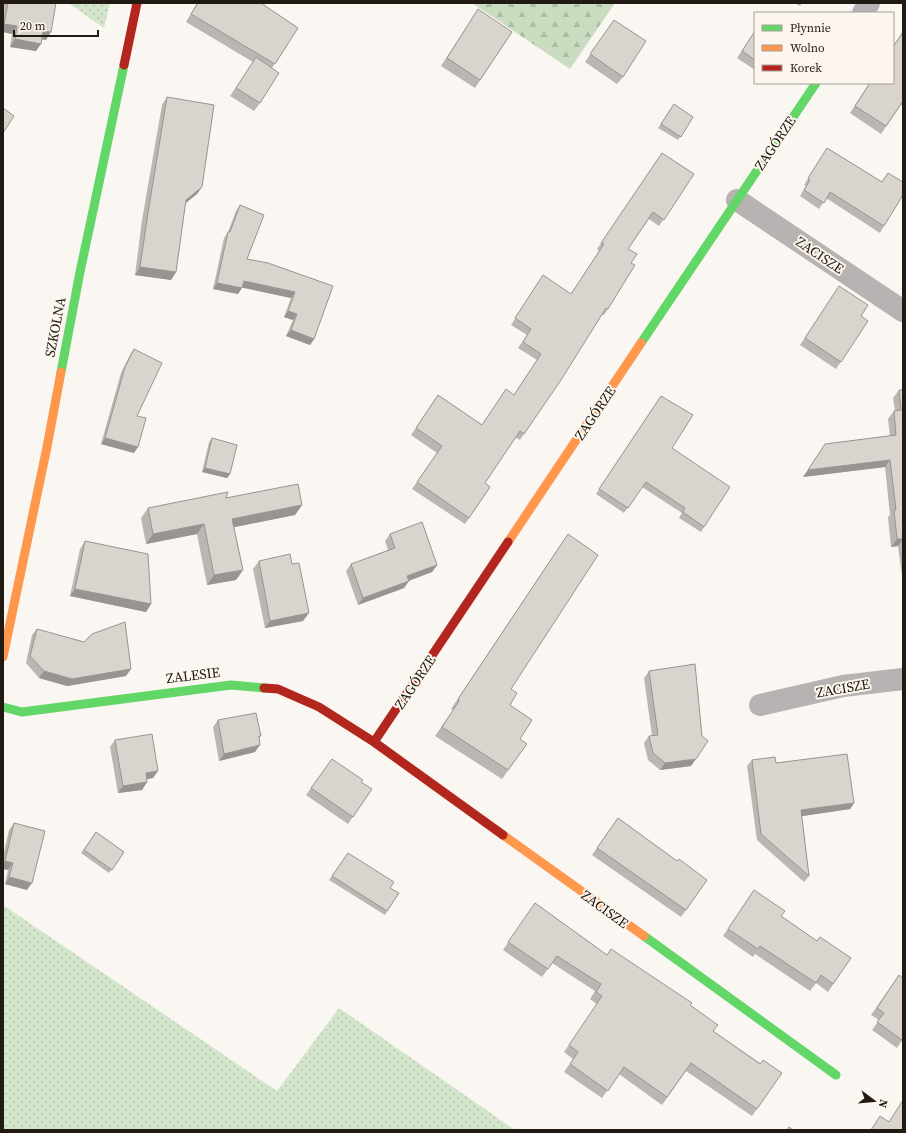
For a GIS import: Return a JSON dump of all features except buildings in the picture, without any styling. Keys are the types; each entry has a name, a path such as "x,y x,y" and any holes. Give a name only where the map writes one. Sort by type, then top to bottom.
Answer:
{"street":[{"name":"SZKOLNA","path":"3,657 47,447 78,280 137,3"},
{"path":"864,12 869,3"},
{"name":"ZAGÓRZE","path":"374,742 815,84"},
{"name":"ZACISZE","path":"738,200 903,311"},
{"name":"ZACISZE","path":"760,705 843,686 903,679"},
{"name":"ZALESIE","path":"3,707 22,712 231,685 278,689 319,707 374,742"},
{"name":"ZACISZE","path":"374,742 836,1075"}],"green space":[{"path":"68,3 110,3 104,28"},
{"path":"472,3 615,3 570,69"},
{"path":"3,905 277,1091 339,1008 515,1130 3,1130"}],"traffic: fast":[{"path":"61,372 80,272 124,65"},
{"path":"641,343 815,84"},
{"path":"3,707 22,712 231,685 264,688"},
{"path":"644,936 836,1075"}],"traffic: slow":[{"path":"508,542 641,343"},
{"path":"3,657 47,447 61,372"},
{"path":"503,835 644,936"}],"traffic: jam":[{"path":"124,65 137,3"},
{"path":"374,742 508,542"},
{"path":"264,688 278,689 319,707 374,742 503,835"}]}
